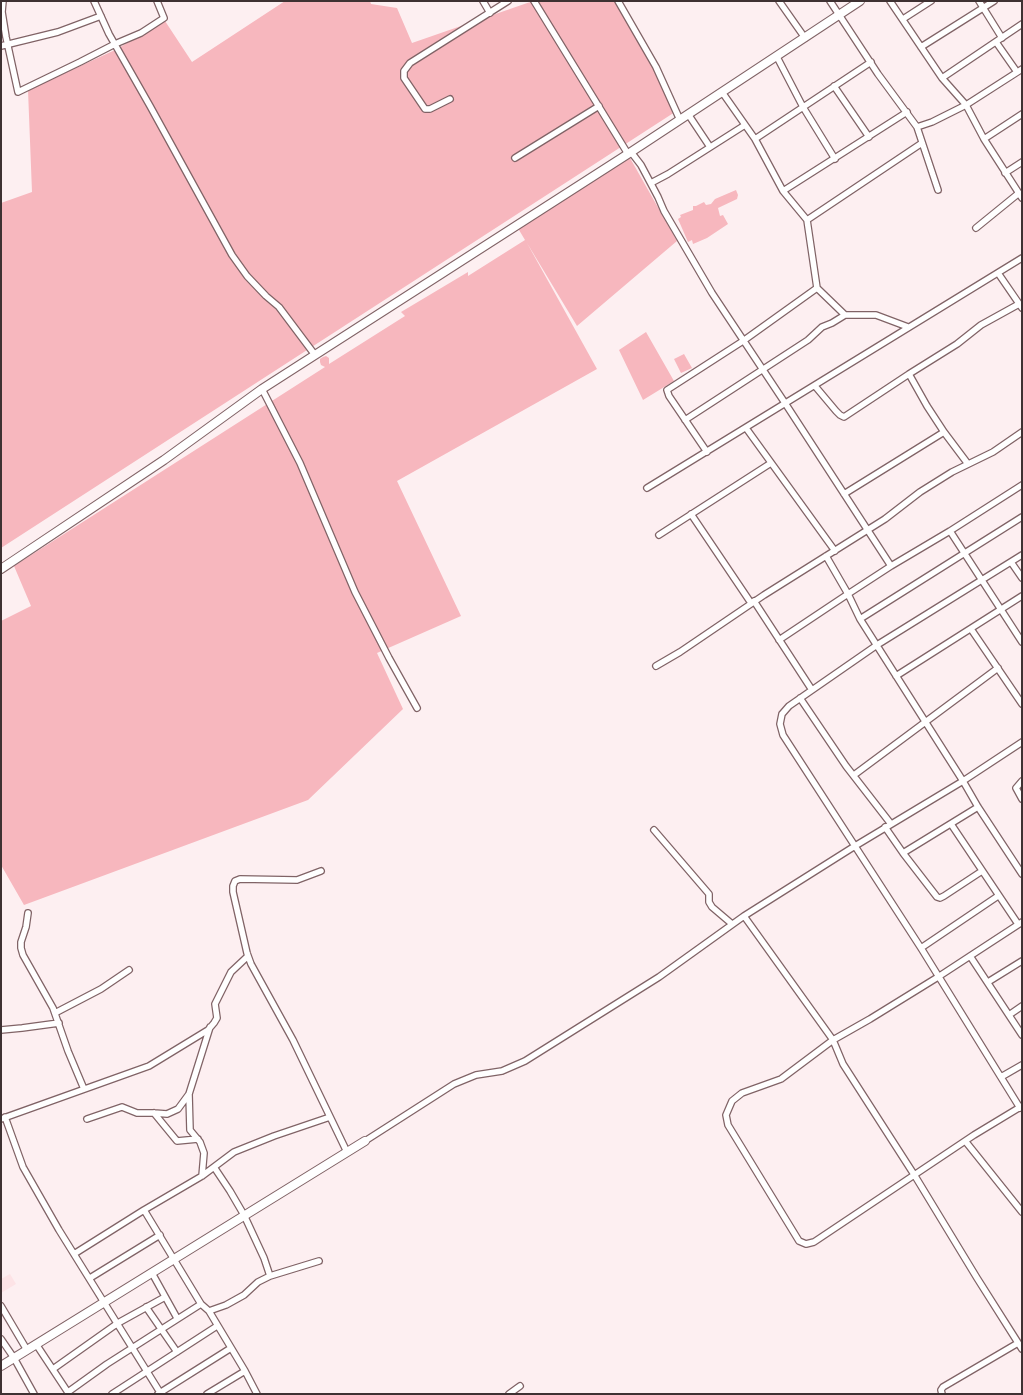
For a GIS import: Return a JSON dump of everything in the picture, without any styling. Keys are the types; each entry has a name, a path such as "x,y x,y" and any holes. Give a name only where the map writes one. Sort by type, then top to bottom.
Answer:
{"street":[{"path":"3,1 2,12 18,92 73,66 164,18 158,1"},
{"path":"94,1 115,44 232,255 252,281 279,307 315,355"},
{"path":"483,1 490,13"},
{"path":"450,99 430,109 425,109 404,78 404,71 410,63 508,1"},
{"path":"534,1 599,106 630,153 641,166 664,211 693,262 743,341 891,566"},
{"path":"618,1 656,67 680,120"},
{"path":"779,1 805,38"},
{"path":"830,1 878,74 907,112 917,128 938,190"},
{"path":"1,569 164,460 262,389 630,153 860,1"},
{"path":"890,1 942,78 966,105 984,139 1020,195 976,228"},
{"path":"903,19 931,1"},
{"path":"979,1 1002,38"},
{"path":"922,47 994,1"},
{"path":"1,46 58,32 101,16"},
{"path":"942,78 1022,24"},
{"path":"917,128 966,105 1020,71 996,42"},
{"path":"777,57 803,107 835,159"},
{"path":"755,140 870,62"},
{"path":"834,86 869,137"},
{"path":"722,92 755,140 783,191 807,220 817,288 845,315"},
{"path":"516,158 599,106"},
{"path":"783,191 907,112"},
{"path":"688,114 710,147"},
{"path":"984,139 1022,114"},
{"path":"651,183 745,125"},
{"path":"807,220 922,143"},
{"path":"1005,173 1022,162"},
{"path":"647,488 1022,258"},
{"path":"815,386 836,411 844,417 957,344 981,325 1021,306 998,273"},
{"path":"707,452 669,396 667,390 743,341 817,288"},
{"path":"685,420 808,340 822,328 845,315 876,315 908,327"},
{"path":"909,374 944,432 968,464"},
{"path":"262,389 300,463 355,592 416,708"},
{"path":"746,428 835,551"},
{"path":"844,494 944,432"},
{"path":"656,666 680,652 752,602 885,519 920,492 952,472 993,452 1022,432"},
{"path":"659,535 771,463"},
{"path":"779,640 891,566 950,531 1022,485"},
{"path":"691,514 812,690"},
{"path":"860,619 1022,517"},
{"path":"950,531 1022,642"},
{"path":"951,824 998,896 1020,923 938,977 833,1040 781,1079 742,1093 732,1101 726,1115 728,1125 799,1241 806,1244 814,1242 1021,1107 938,977 921,948 783,735 780,724 782,714 789,706 800,698 877,645 1022,555"},
{"path":"826,556 848,594 860,619 963,780 978,807 1022,874"},
{"path":"1011,562 1022,578"},
{"path":"896,676 1022,596"},
{"path":"971,629 1022,704"},
{"path":"854,775 998,668"},
{"path":"800,698 854,775 891,824"},
{"path":"1,1366 454,1084 476,1075 502,1071 525,1061 658,977 744,916 1022,742"},
{"path":"1022,781 1016,788 1022,799"},
{"path":"902,853 978,807"},
{"path":"885,827 902,853 933,893 940,898 982,871"},
{"path":"654,830 709,894 709,902 712,907 732,924"},
{"path":"321,871 297,880 240,878 235,881 233,892 248,956 255,972 293,1040 347,1152"},
{"path":"921,948 998,896"},
{"path":"28,913 26,927 21,942 23,955 55,1013 68,1051 84,1089"},
{"path":"744,916 833,1040 842,1064 915,1176 1022,1349"},
{"path":"231,1348 160,1394 118,1323 74,1254 23,1167 3,1118 149,1066 210,1027 217,1018 215,1004 231,972 248,956"},
{"path":"970,956 1022,1036"},
{"path":"988,982 1022,961"},
{"path":"55,1013 101,989 129,970"},
{"path":"1009,1015 1022,1006"},
{"path":"1,1030 59,1023"},
{"path":"202,1176 204,1153 198,1139 190,1130 189,1094 210,1027"},
{"path":"1001,1077 1022,1065"},
{"path":"87,1119 122,1107 137,1113 167,1114 178,1108 189,1094"},
{"path":"154,1113 177,1141 198,1139"},
{"path":"74,1254 202,1176 234,1152 279,1134 330,1117"},
{"path":"966,1142 1022,1212"},
{"path":"214,1167 230,1190 244,1215 264,1258 270,1276"},
{"path":"144,1210 201,1304 209,1311 257,1394"},
{"path":"90,1278 160,1235"},
{"path":"209,1311 233,1301 258,1282 270,1276 319,1261"},
{"path":"152,1273 177,1318"},
{"path":"53,1369 118,1323 165,1297"},
{"path":"36,1344 68,1393 132,1347 201,1304"},
{"path":"1,1306 27,1350"},
{"path":"146,1307 177,1352"},
{"path":"112,1394 217,1326"},
{"path":"1,1339 14,1358 34,1394"},
{"path":"942,1394 941,1390 943,1387 1018,1343"},
{"path":"206,1394 245,1371"},
{"path":"509,1394 520,1386"}],"shaded area":[{"path":"285,1 370,1 371,4 397,8 412,43 533,1 620,1 675,112 1,548 1,203 32,192 28,90 115,50 165,21 192,62"},
{"path":"630,158 677,241 577,326 527,243 597,369 397,481 461,616 377,653 403,709 308,800 24,905 1,865 1,621 31,606 14,566 325,367 321,365 320,362 320,359 323,357 326,356 329,358 329,364 405,316 401,312 468,272 468,276 525,240 516,225"},
{"path":"736,190 738,195 737,199 718,208 720,216 723,215 728,224 707,238 693,244 692,240 688,242 678,219 681,217 680,215 693,210 693,206 704,202 706,205 711,204 715,199"},
{"path":"646,332 674,381 643,400 619,350"},
{"path":"684,354 692,368 681,373 674,359"},
{"path":"10,1274 16,1284 1,1293 1,1279"}]}
